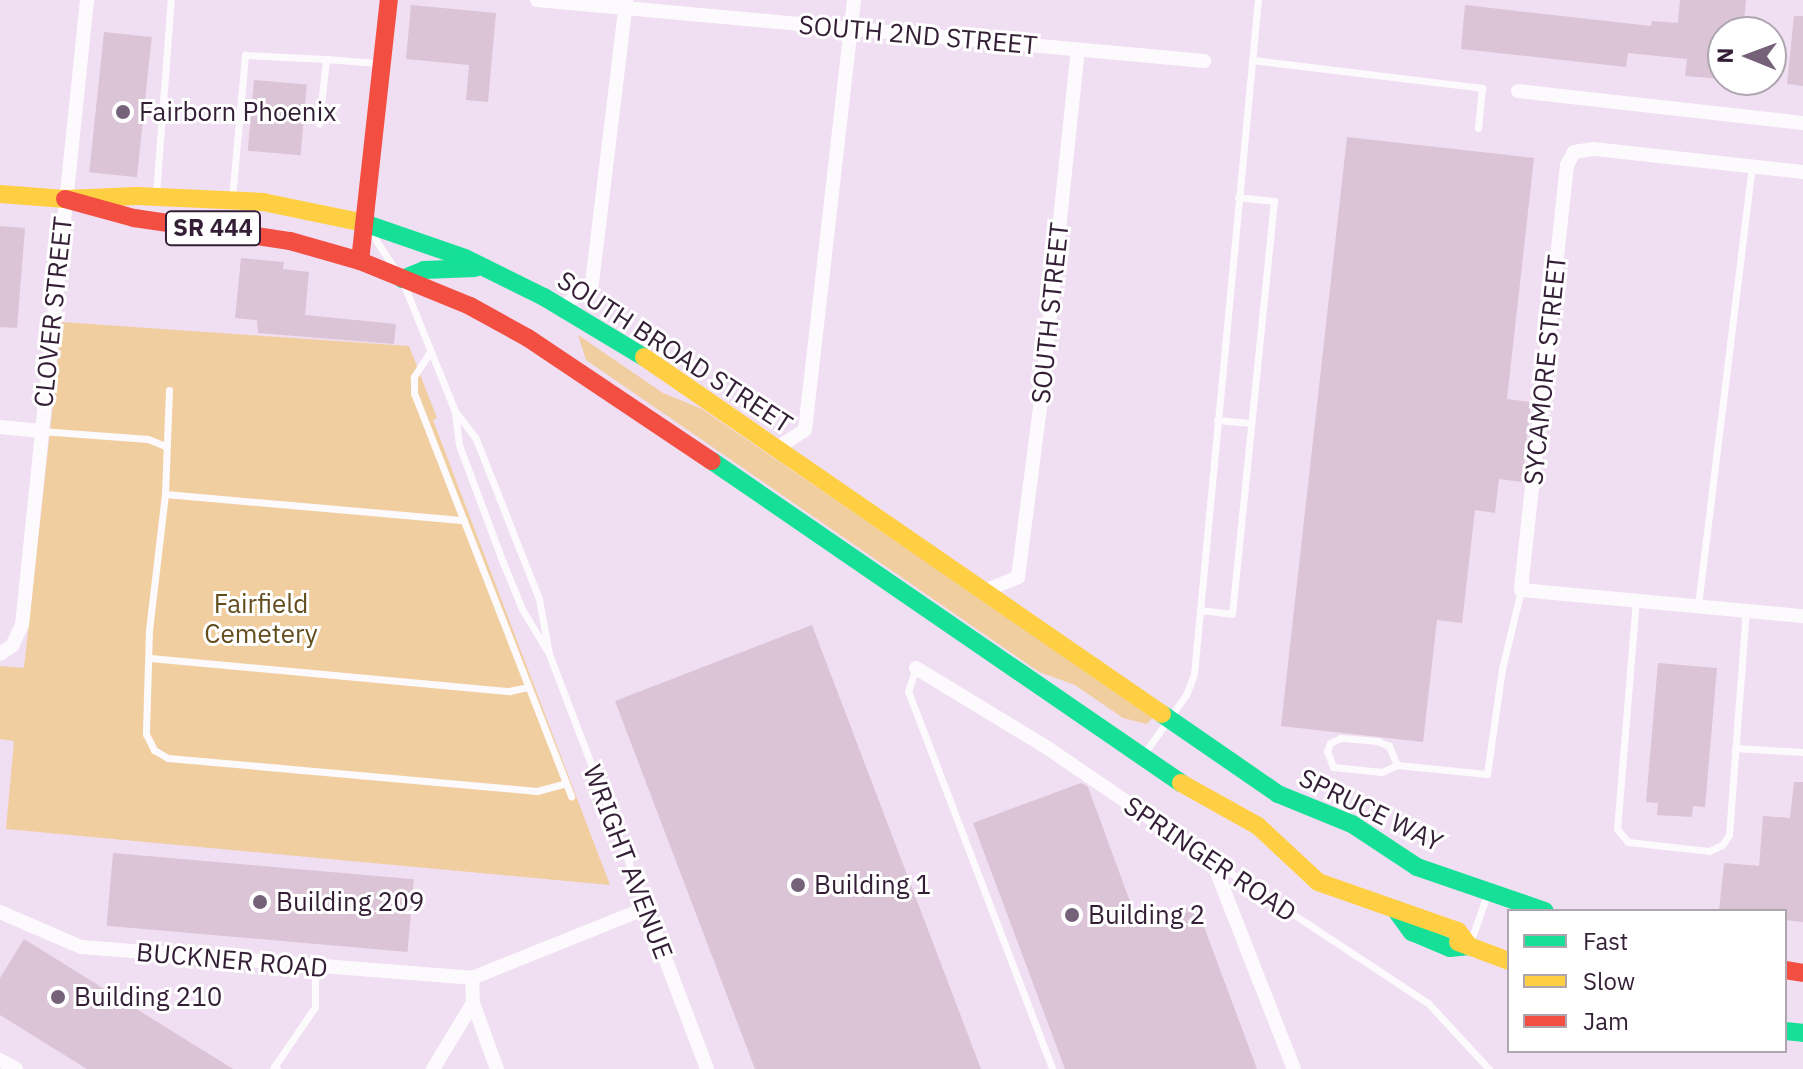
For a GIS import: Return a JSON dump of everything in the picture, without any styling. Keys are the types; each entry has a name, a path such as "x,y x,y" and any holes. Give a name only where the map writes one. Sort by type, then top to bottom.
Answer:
{"street":[{"name":"CLOVER STREET","path":"0,654 12,646 22,625 87,0"},
{"path":"360,261 389,0"},
{"name":"SOUTH 2ND STREET","path":"537,0 625,4 851,29 1204,61"},
{"path":"777,448 805,430 854,0"},
{"path":"562,308 592,283 625,4"},
{"name":"SOUTH STREET","path":"984,591 1018,577 1078,50"},
{"path":"1518,91 1803,123"},
{"name":"SYCAMORE STREET","path":"1521,590 1567,165 1574,152 1593,149 1752,166"},
{"path":"1752,166 1803,172"},
{"name":"SOUTH BROAD STREET","path":"0,194 65,199 156,197 263,202 364,223 485,268 562,308 656,364 1187,729"},
{"name":"SOUTH BROAD STREET","path":"65,199 134,218 250,234 360,261 470,306 541,347 657,423 1157,770 1258,826 1318,882 1395,909 1416,925 1469,946"},
{"path":"402,279 424,270 485,268"},
{"path":"0,427 41,431"},
{"path":"1521,590 1803,616"},
{"name":"SPRINGER ROAD","path":"916,668 1049,749 1212,860"},
{"name":"SPRUCE WAY","path":"1187,729 1278,794 1352,824 1417,867 1454,877 1539,909"},
{"path":"1212,860 1294,1069"},
{"path":"497,1069 473,1003 472,978 646,908"},
{"name":"WRIGHT AVENUE","path":"646,908 707,1069"},
{"name":"BUCKNER ROAD","path":"0,912 81,947 472,978"},
{"path":"1469,946 1507,960"},
{"path":"433,1069 473,1003"},
{"path":"0,1060 16,1069"}],"lane":[{"path":"156,197 171,0"},
{"path":"1141,758 1186,695 1194,674 1258,0"},
{"path":"231,200 245,55 381,63"},
{"path":"319,124 326,59"},
{"path":"1252,60 1482,88 1478,128"},
{"path":"1698,605 1752,166"},
{"path":"1200,610 1232,614 1274,201 1238,197"},
{"name":"WRIGHT AVENUE","path":"364,223 402,279 455,411 476,439 539,599 549,654"},
{"path":"430,352 414,377 414,393 571,796"},
{"path":"169,390 165,494 152,604 146,734 154,750 168,758 537,791 566,783"},
{"name":"WRIGHT AVENUE","path":"455,411 459,445 502,560 522,609 549,654 646,908"},
{"path":"1217,420 1251,423"},
{"path":"41,431 148,439 165,446"},
{"path":"165,494 464,520"},
{"path":"1397,765 1389,746 1377,741 1341,738 1330,743 1327,751 1333,767 1382,772 1397,765 1487,774 1502,669 1521,590"},
{"path":"1636,599 1617,829 1628,842 1709,851 1722,845 1729,835 1746,610"},
{"path":"150,658 509,691 528,687"},
{"path":"916,668 908,691 1052,1069"},
{"path":"1735,748 1803,752"},
{"name":"SPRINGER ROAD","path":"1212,860 1428,1003 1489,1069"},
{"path":"1469,946 1488,892"},
{"path":"277,1069 274,1067 315,1007 315,967"}],"green space":[{"name":"Fairfield Cemetery","path":"62,322 409,346 437,418 433,420 610,885 6,829 14,741 0,739 0,666 24,668"},
{"path":"578,335 663,393 702,409 1153,717 1147,724 1123,718 1075,685 1039,672 586,360"}],"building":[{"path":"1680,0 1746,0 1744,16 1707,16 1707,78 1685,76 1687,59 1628,53 1626,67 1461,49 1465,5 1651,26 1652,21 1678,23"},
{"path":"411,5 496,13 488,102 466,100 469,65 406,59"},
{"path":"1794,16 1803,16 1803,86 1787,84"},
{"path":"104,32 152,37 137,177 89,172"},
{"path":"254,80 307,85 301,155 248,151"},
{"path":"1347,137 1534,158 1507,399 1531,402 1522,482 1499,479 1495,513 1475,510 1462,623 1437,620 1423,742 1281,726"},
{"path":"0,226 25,228 17,328 0,327"},
{"path":"241,258 284,262 283,269 309,272 305,315 396,324 394,344 258,333 257,320 235,318"},
{"name":"Building 1","path":"812,625 981,1069 755,1069 615,701"},
{"path":"1658,663 1717,668 1705,807 1693,806 1692,817 1657,815 1658,803 1646,802"},
{"path":"1794,782 1803,782 1803,922 1787,920 1787,909 1719,909 1724,863 1759,866 1763,816 1790,818"},
{"name":"Building 2","path":"1081,783 1088,787 1139,926 1196,905 1257,1069 1065,1069 973,823"},
{"name":"Building 209","path":"113,853 414,879 407,952 107,926"},
{"name":"Building 210","path":"24,939 233,1069 87,1069 0,1015 0,978"}],"traffic: fast":[{"path":"364,223 465,258 544,297 644,357"},
{"path":"402,279 424,270 475,268"},
{"path":"712,461 1181,783"},
{"path":"1162,714 1278,794 1352,824 1417,867 1539,909"},
{"path":"1395,909 1412,932 1450,948 1469,946"},
{"path":"1787,1031 1803,1033"}],"traffic: slow":[{"path":"0,194 65,199 137,196 263,202 364,223"},
{"path":"644,357 1162,714"},
{"path":"1181,783 1258,826 1318,882 1458,931 1469,946"},
{"path":"1458,942 1507,960"}],"traffic: jam":[{"path":"65,199 134,218 290,241 360,261 389,0"},
{"path":"360,261 470,306 528,338 712,461"},
{"path":"1787,970 1803,973"}],"place":[{"name":"Fairborn Phoenix","path":"123,112"},
{"name":"Building 1","path":"798,885"},
{"name":"Building 209","path":"260,902"},
{"name":"Building 2","path":"1072,915"},
{"name":"Building 210","path":"58,997"}]}
